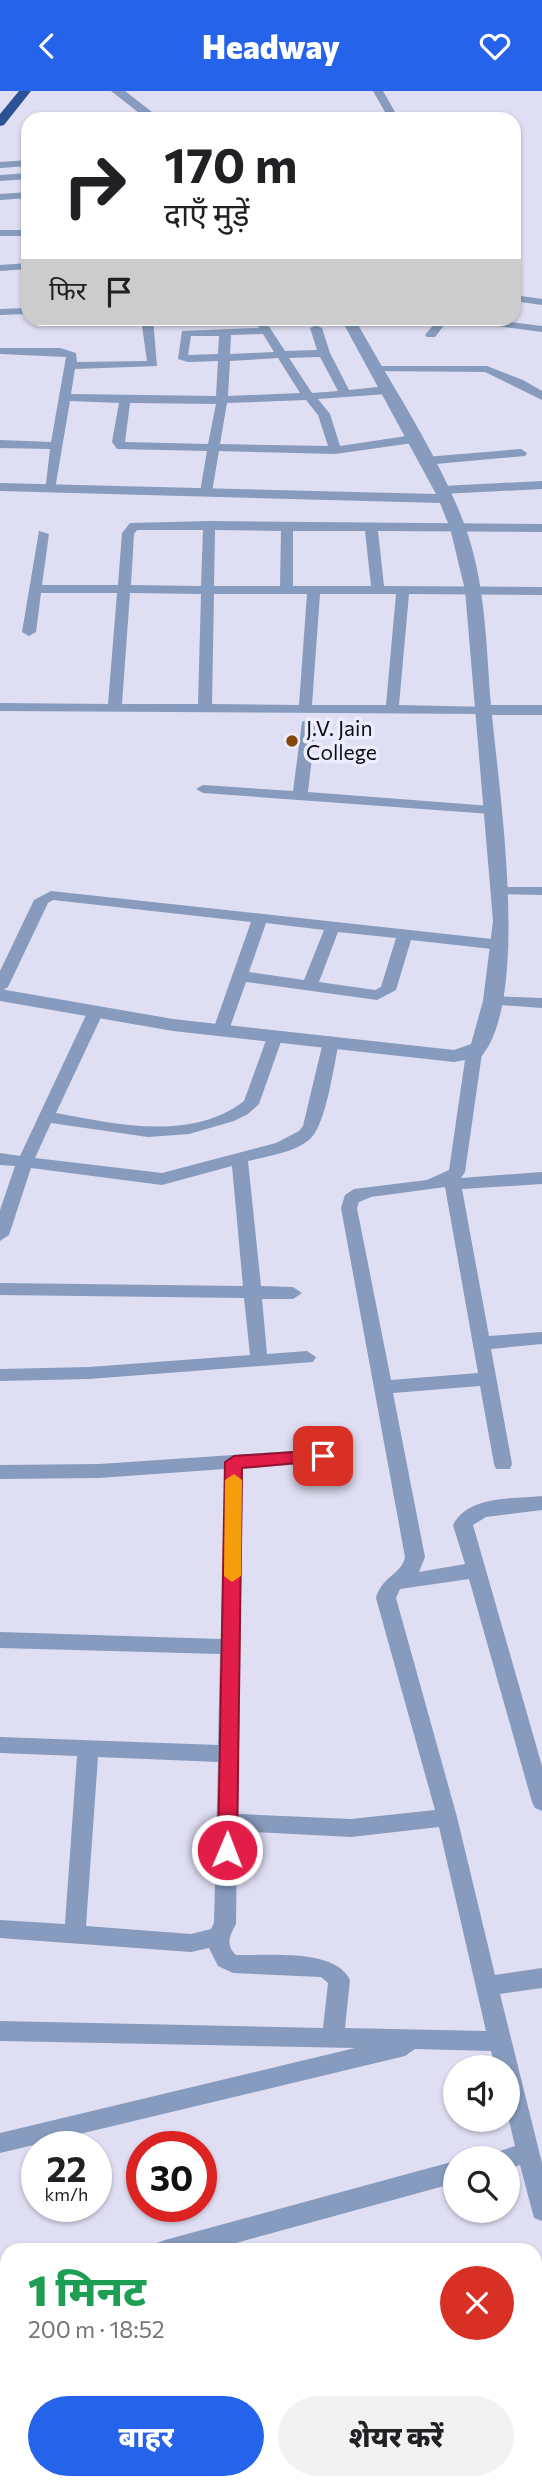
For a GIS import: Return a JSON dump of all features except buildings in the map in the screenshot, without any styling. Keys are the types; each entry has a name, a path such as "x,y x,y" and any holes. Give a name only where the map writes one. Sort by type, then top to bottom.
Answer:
{"highway":[{"path":"0,110 16,91"},
{"path":"0,122 25,91"}],"street":[{"path":"117,91 146,112"},
{"path":"377,91 390,112"},
{"path":"0,165 21,164"},
{"path":"0,178 21,176"},
{"path":"0,197 21,196"},
{"path":"0,233 21,233"},
{"path":"0,268 21,266"},
{"path":"521,299 542,302"},
{"path":"0,312 21,311"},
{"path":"72,366 153,364 148,326"},
{"path":"263,326 328,422 335,450"},
{"path":"352,326 444,494 458,528 473,590 500,891 501,945 492,1001 480,1046 474,1053 457,1172 453,1182 503,1464"},
{"path":"431,335 438,326"},
{"path":"519,326 542,329"},
{"path":"316,328 324,353 346,395"},
{"path":"266,331 186,333 182,357 225,358 324,353"},
{"path":"206,492 222,401 225,332"},
{"path":"0,351 68,352 72,355 48,489"},
{"path":"378,369 487,369 542,395"},
{"path":"519,382 542,381"},
{"path":"66,397 222,401 310,398 387,390"},
{"path":"125,400 118,445 335,450 414,439"},
{"path":"0,444 55,446"},
{"path":"425,461 521,453"},
{"path":"0,487 444,494 542,485"},
{"path":"115,708 122,589 131,528 141,524 542,528"},
{"path":"205,709 209,525"},
{"path":"286,590 287,526"},
{"path":"371,527 379,590"},
{"path":"29,632 43,534"},
{"path":"36,589 542,590"},
{"path":"300,796 314,590"},
{"path":"392,711 403,590"},
{"path":"0,707 205,709 307,716 392,711 542,710"},
{"path":"203,789 491,810"},
{"path":"500,891 542,891"},
{"path":"0,987 42,901 51,895 501,945"},
{"path":"221,1030 260,918"},
{"path":"310,986 333,926"},
{"path":"240,977 368,995 383,993 388,990 405,934"},
{"path":"0,995 221,1030 454,1056 474,1053"},
{"path":"492,1001 542,1003"},
{"path":"0,1235 25,1162 96,1011"},
{"path":"46,1117 136,1132 166,1134 228,1118 251,1104 275,1036"},
{"path":"0,1159 162,1179 282,1147 305,1135 311,1126 331,1042"},
{"path":"240,1160 259,1360"},
{"path":"504,2055 447,1817 386,1598 387,1590 393,1583 409,1575 415,1567 415,1557 348,1208 351,1199 374,1189 542,1178"},
{"path":"0,1289 293,1293"},
{"path":"483,1343 542,1338"},
{"path":"0,1375 79,1374 307,1357"},
{"path":"383,1387 489,1379"},
{"path":"0,1472 99,1471 323,1456"},
{"path":"234,1462 225,1924 218,1937 219,1952 225,1960 233,1963 323,1968 332,1972 339,1980 333,2038"},
{"path":"542,1503 482,1510 466,1519 463,1525 542,1802"},
{"path":"393,1583 476,1570"},
{"path":"0,1640 231,1647"},
{"path":"0,1745 228,1754"},
{"path":"75,1935 88,1749"},
{"path":"228,1822 351,1828 447,1817"},
{"path":"0,1929 191,1943 218,1937"},
{"path":"487,1986 542,1979"},
{"path":"0,2031 500,2041"},
{"path":"0,2143 429,2040"},
{"path":"520,2129 542,2210"},
{"path":"201,2243 443,2175"}],"slow traffic":[{"path":"232,1576 234,1480"}],"place":[{"name":"J.V. Jain College","path":"292,741"}],"route":[{"path":"227,1850 234,1462 323,1456"}]}
